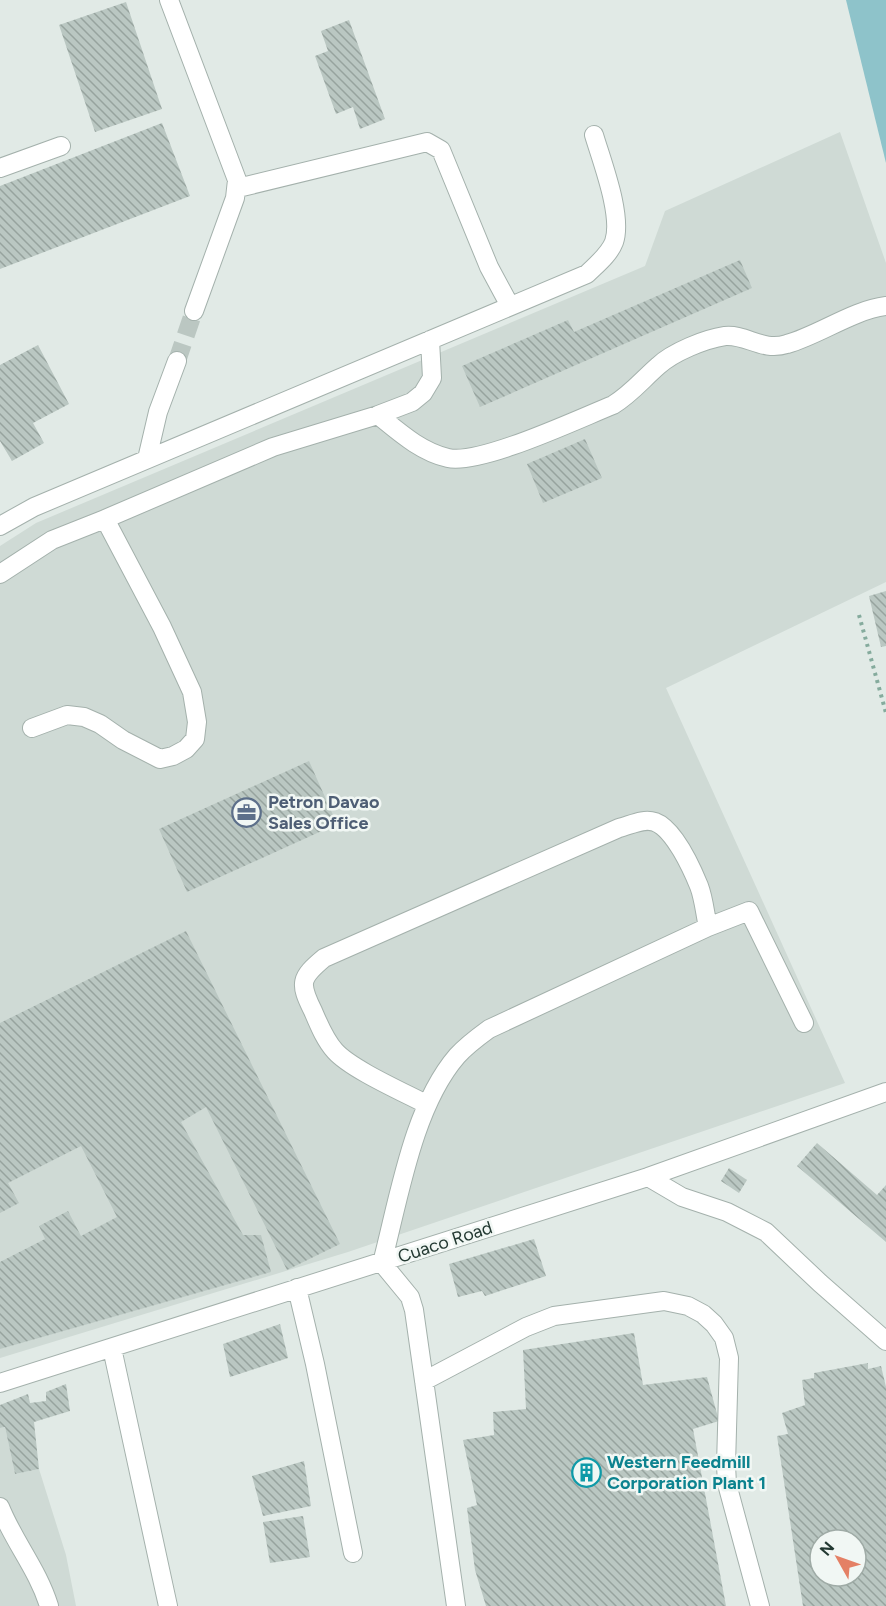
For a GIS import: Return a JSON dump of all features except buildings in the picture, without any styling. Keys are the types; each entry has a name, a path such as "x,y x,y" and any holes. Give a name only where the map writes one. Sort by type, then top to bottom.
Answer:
{"street":[{"path":"169,0 237,180 238,188 194,311"},
{"path":"0,526 34,507 587,274 606,255 614,242 617,226 615,209 594,135"},
{"path":"238,188 427,142 435,145 441,150 489,267 510,306"},
{"path":"0,168 61,146"},
{"path":"378,415 400,434 425,450 449,458 468,459 492,453 613,405 626,398 658,365 678,352 724,336 742,338 762,346 785,345 886,306"},
{"path":"0,574 52,540 273,447 378,415 412,402 429,386 432,378 430,340"},
{"path":"147,459 158,412 177,361"},
{"path":"32,728 67,715 84,717 160,759 180,753 195,739 197,722 192,692 162,627 105,519"},
{"path":"426,1104 353,1065 337,1053 327,1041 303,992 305,976 324,958 619,828 641,821 655,822 665,828 675,840 699,886 708,927"},
{"path":"456,1606 412,1304 410,1297 381,1263 426,1104 442,1075 459,1054 489,1029 708,927 749,911 804,1023"},
{"name":"Cuaco Road","path":"0,1383 648,1177 886,1092"},
{"path":"648,1177 681,1197 727,1212 766,1232 886,1341"},
{"path":"297,1288 315,1364 352,1553"},
{"path":"424,1381 526,1327 554,1316 664,1301 688,1306 703,1314 724,1338 729,1358 727,1484 760,1606"},
{"path":"111,1348 168,1606"},
{"path":"0,1507 7,1526 39,1579 49,1606"}],"path":[{"path":"859,615 886,713"}],"shaded area":[{"path":"840,132 886,263 886,582 666,688 845,1083 348,1252 0,1358 0,546 36,523 645,266 665,211"},
{"path":"5,1427 15,1474 39,1469 66,1555 76,1606 0,1606 0,1428"}],"water":[{"path":"846,0 886,0 886,163"}],"tunnel":[{"path":"177,361 194,311"}],"place":[{"name":"Petron Davao Sales Office","path":"247,812"},
{"name":"Western Feedmill Corporation Plant 1","path":"586,1472"}]}
